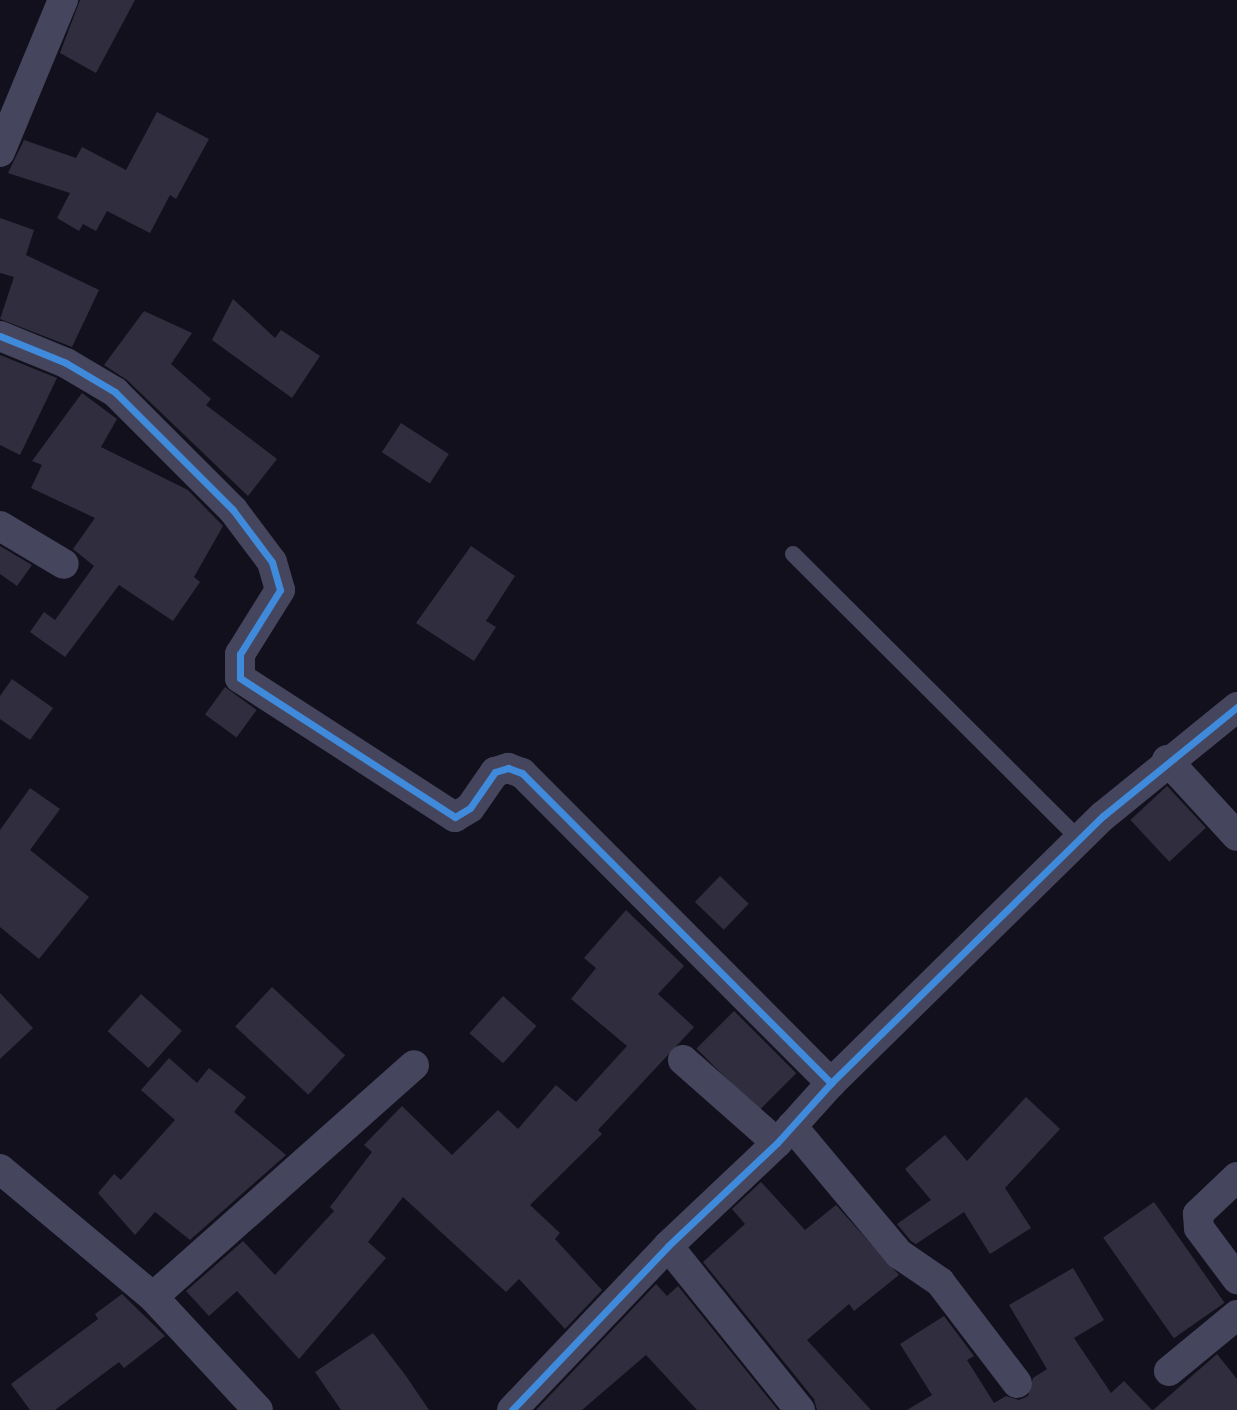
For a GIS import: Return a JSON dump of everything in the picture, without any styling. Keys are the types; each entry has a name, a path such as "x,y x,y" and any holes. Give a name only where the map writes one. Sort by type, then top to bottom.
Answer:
{"street":[{"path":"0,152 63,0"},
{"path":"0,336 66,363 115,392 233,510 272,562 279,590 240,654 240,678 455,817 470,808 495,772 508,768 522,773 831,1083"},
{"path":"0,526 64,564"},
{"path":"512,1410 668,1246 785,1135 831,1083 1080,840 1167,760 1237,707"},
{"path":"1167,760 1237,836"},
{"path":"683,1060 785,1135 899,1254 940,1282 1017,1383"},
{"path":"153,1297 414,1065"},
{"path":"0,1170 153,1297 258,1410"},
{"path":"1237,1177 1198,1214 1199,1228 1237,1279"},
{"path":"668,1246 800,1410"},
{"path":"1169,1371 1237,1315"}],"lane":[{"path":"793,554 1080,840"}],"building":[{"path":"80,0 135,0 96,73 60,53"},
{"path":"157,112 209,139 176,199 170,195 150,233 107,211 96,231 83,224 79,231 57,218 70,193 8,173 24,140 76,158 82,147 126,170"},
{"path":"0,218 34,230 26,255 99,290 72,347 0,319 14,277 0,273"},
{"path":"233,299 275,338 281,330 320,356 292,398 212,340"},
{"path":"144,311 192,333 171,364 211,399 206,405 277,459 248,496 127,380 104,365"},
{"path":"0,355 57,378 20,455 0,445"},
{"path":"82,393 117,419 101,447 188,490 223,526 194,577 200,582 173,621 119,585 65,657 30,632 44,612 55,620 94,566 73,549 95,518 31,488 42,465 32,461"},
{"path":"401,423 449,454 430,483 382,452"},
{"path":"0,546 32,565 17,586 0,574"},
{"path":"471,546 515,576 486,621 496,627 474,661 416,623"},
{"path":"12,679 53,708 30,740 0,719 0,696"},
{"path":"225,687 257,710 237,737 205,715"},
{"path":"1167,786 1206,828 1169,862 1130,820"},
{"path":"30,788 60,809 30,850 89,897 39,959 0,927 0,830"},
{"path":"720,876 749,904 724,930 695,902"},
{"path":"626,910 684,966 658,994 694,1027 598,1130 602,1134 530,1205 560,1233 555,1239 602,1290 565,1329 519,1279 506,1292 403,1197 368,1242 386,1258 299,1359 237,1291 209,1316 186,1291 243,1241 275,1275 334,1211 330,1207 372,1152 364,1145 402,1106 452,1155 498,1110 518,1129 556,1085 576,1102 627,1046 571,999 596,968 584,958"},
{"path":"272,987 345,1055 308,1095 235,1026"},
{"path":"0,993 33,1028 0,1059"},
{"path":"141,994 182,1031 148,1068 108,1031"},
{"path":"503,996 536,1026 503,1063 470,1033"},
{"path":"734,1011 796,1073 759,1111 697,1048"},
{"path":"169,1058 197,1083 209,1068 246,1097 234,1112 286,1155 190,1240 155,1212 135,1235 98,1193 114,1174 121,1180 175,1120 141,1090"},
{"path":"1026,1097 1060,1129 1005,1188 1031,1228 990,1254 964,1212 916,1244 911,1241 897,1224 931,1200 905,1169 945,1135 967,1161"},
{"path":"761,1182 805,1230 836,1205 899,1275 854,1311 849,1304 807,1340 871,1410 817,1410 814,1399 703,1262 745,1224 732,1209"},
{"path":"1154,1202 1225,1303 1174,1338 1103,1238"},
{"path":"1073,1268 1104,1320 1074,1338 1111,1393 1124,1381 1152,1410 907,1410 932,1395 900,1344 944,1316 974,1356 967,1360 994,1403 1006,1396 1019,1400 1028,1396 1033,1378 1047,1369 1009,1305"},
{"path":"656,1284 667,1296 678,1286 778,1410 697,1410 646,1355 582,1410 536,1410"},
{"path":"122,1294 165,1336 124,1368 119,1362 55,1410 30,1410 11,1384 98,1319 95,1314"},
{"path":"373,1333 429,1410 341,1410 315,1372"},
{"path":"1217,1354 1237,1379 1237,1410 1153,1410"}],"cycle path":[{"path":"0,336 66,363 115,392 233,510 272,562 280,590 240,654 240,678 455,817 470,808 495,772 508,768 522,773 831,1083"},
{"path":"512,1410 668,1246 777,1143 831,1083 1103,816 1237,707"}]}
